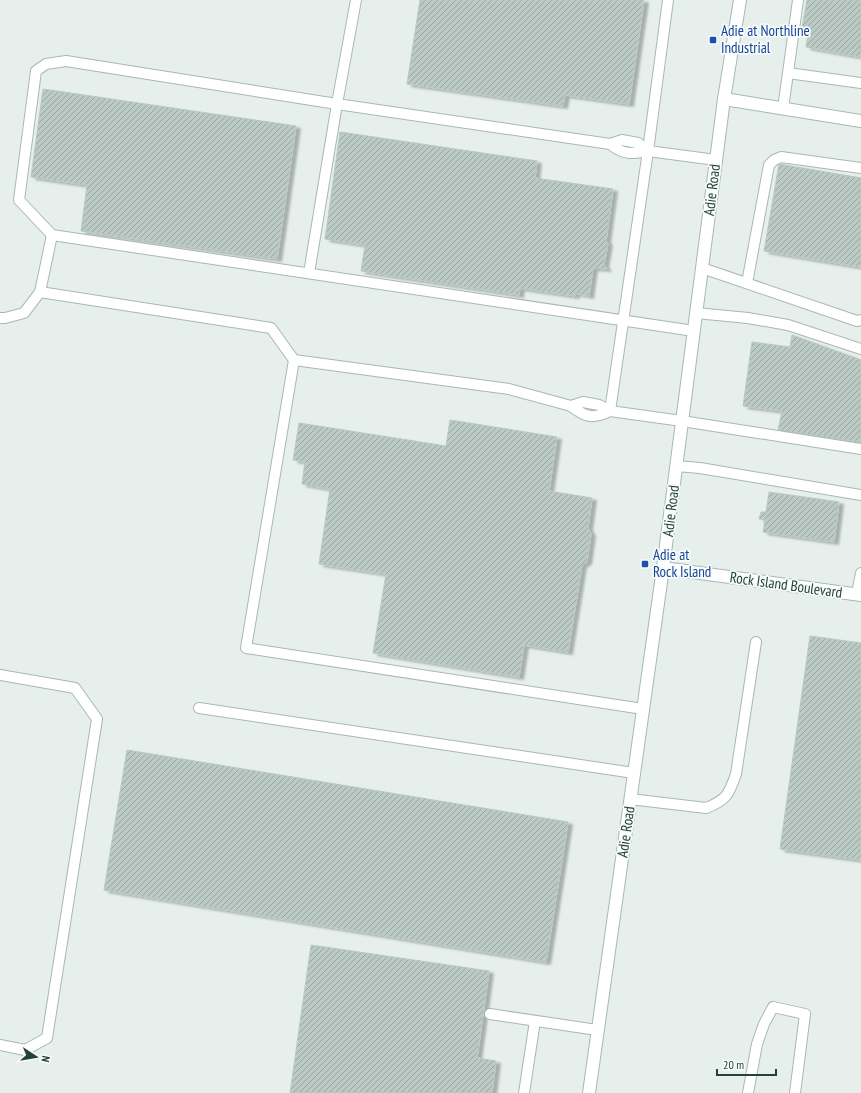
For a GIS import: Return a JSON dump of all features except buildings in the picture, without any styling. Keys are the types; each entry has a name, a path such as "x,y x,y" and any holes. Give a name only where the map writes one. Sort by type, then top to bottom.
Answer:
{"street":[{"name":"Adie Road","path":"589,1093 663,568 724,99 740,0"},
{"path":"724,99 861,121"},
{"name":"Rock Island Boulevard","path":"663,568 859,595"}],"lane":[{"path":"309,273 356,0"},
{"path":"610,411 648,151 668,0"},
{"path":"783,108 798,0"},
{"path":"694,331 52,235 19,200 36,71 46,64 66,61 337,104 610,144 619,151 628,153 648,151 716,160"},
{"path":"788,73 861,83"},
{"path":"746,283 769,165 774,160 781,157 861,168"},
{"path":"0,318 24,313 40,292 52,235"},
{"path":"702,268 857,321 861,320"},
{"path":"40,292 271,328 294,360 246,648 643,709"},
{"path":"696,313 748,318 788,325 861,349"},
{"path":"294,360 509,389 571,406 579,413 597,417 610,411 861,449"},
{"path":"676,466 700,468 861,495"},
{"path":"859,595 861,574"},
{"path":"630,800 706,808 718,803 730,792 736,774 756,642"},
{"path":"0,675 75,688 97,719 47,1038 24,1050 0,1045"},
{"path":"199,708 634,773"},
{"path":"748,1093 757,1044 764,1024 773,1007 806,1014 795,1093"},
{"path":"490,1014 597,1030"},
{"path":"524,1093 535,1020"}],"place":[{"name":"Adie at Northline Industrial","path":"713,40"},
{"name":"Adie at Rock Island","path":"645,564"}]}
